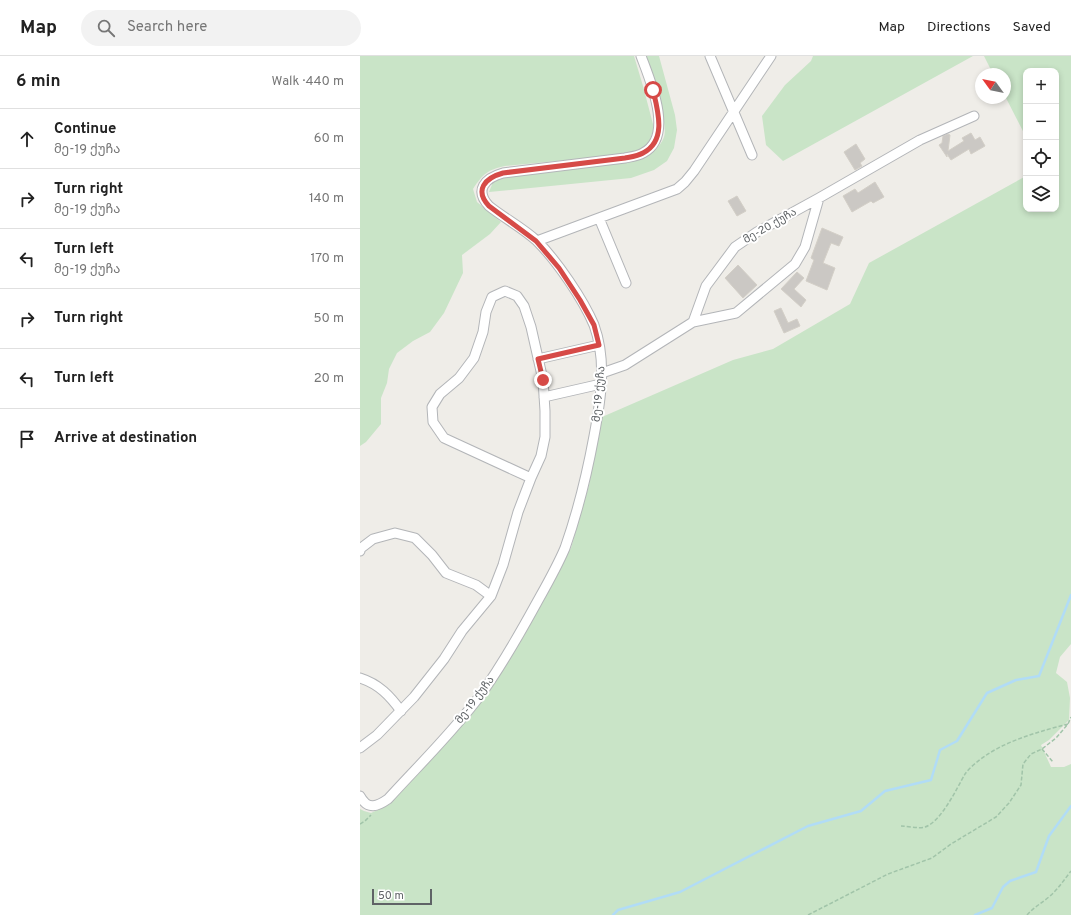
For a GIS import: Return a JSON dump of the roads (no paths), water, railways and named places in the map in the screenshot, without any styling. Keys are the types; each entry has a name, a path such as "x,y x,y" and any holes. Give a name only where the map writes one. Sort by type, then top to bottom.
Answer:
{"street":[{"name":"მე-19 ქუჩა","path":"360,796 365,803 372,806 379,806 388,799 457,725 480,696 519,635 564,550 575,520 588,470 598,413 602,373 599,345 594,325 559,268 536,241 492,209 483,200 482,190 486,182 494,175 625,158 643,153 652,145 657,136 659,120 657,105 641,56"},
{"path":"710,56 752,154"},
{"path":"536,241 677,189 694,171 771,56"},
{"name":"მე-20 ქუჩა","path":"693,322 706,286 735,247 757,232 920,140 974,116"},
{"path":"602,373 625,365 693,322 736,313 795,264 805,247 819,198"},
{"path":"599,218 626,283"},
{"path":"360,748 378,735 414,697 444,659 462,631 491,596 503,565 518,512 541,456 545,437 543,380 531,327 524,306 517,296 505,291 492,297 486,312 483,332 474,358 459,378 440,394 432,408 434,422 444,438 531,478"},
{"path":"538,359 599,345"},
{"path":"544,397 601,384"},
{"path":"360,551 360,549 373,539 395,533 415,538 432,555 446,573 460,580 476,585 491,596"},
{"path":"360,678 379,686 391,697 401,711"}],"waterway":[{"path":"613,915 618,910 680,892 808,826 861,811 885,791 931,780 940,750 957,741 987,693 1016,680 1039,676 1071,595"},
{"path":"975,915 992,908 1003,887 1010,881 1036,872 1049,836 1071,806"}]}
